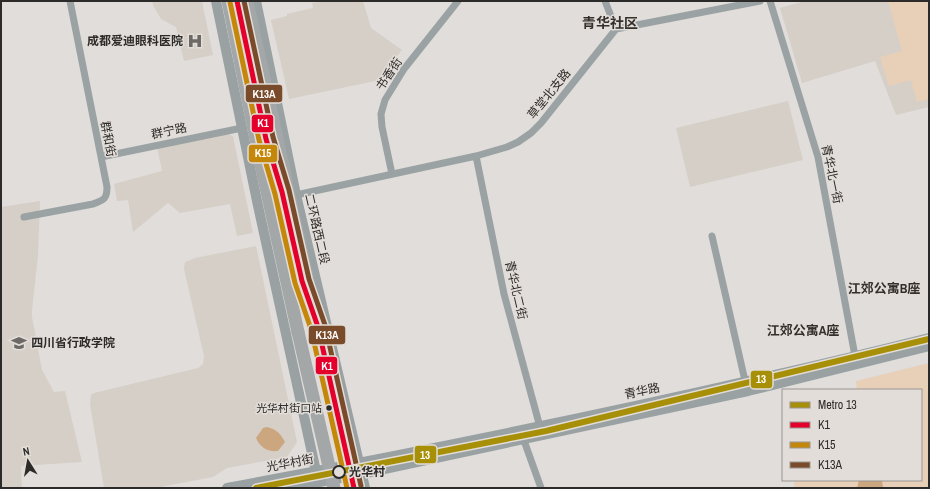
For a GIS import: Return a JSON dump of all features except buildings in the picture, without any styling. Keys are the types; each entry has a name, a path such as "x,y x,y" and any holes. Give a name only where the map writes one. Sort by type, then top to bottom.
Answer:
{"highway":[{"path":"228,1 263,174 334,488"},
{"path":"247,1 354,488"}],"main road":[{"path":"216,1 319,486"},
{"name":"二环路西二段","path":"256,1 296,195 365,488"},
{"name":"青华路","path":"359,463 522,435 540,427 746,387 855,356 929,338"},
{"name":"青华路","path":"361,474 522,435 929,346"},
{"name":"光华村街","path":"227,488 359,463"},
{"name":"光华村街","path":"289,488 319,486 361,474"}],"street":[{"name":"群和街","path":"24,217 93,204 104,200 107,195 107,187 70,1"},
{"name":"书香街","path":"392,174 382,127 382,114 385,100 404,69 458,1"},
{"path":"605,1 616,29 760,1"},
{"name":"青华北一街","path":"770,1 818,157 855,356"},
{"name":"草堂北支路","path":"296,195 476,156 507,147 518,142 531,133 541,123 616,29"},
{"name":"群宁路","path":"101,157 242,128"},
{"name":"青华北二街","path":"476,156 504,294 540,427"},
{"path":"712,236 746,387"},
{"path":"522,435 541,488"}],"shaded area":[{"name":"成都爱迪眼科医院","path":"152,1 202,1 213,55 184,61 176,27 161,19"},
{"path":"323,1 363,1 371,28 402,50 384,71 380,80 289,99 271,20 287,16 287,14 313,8 312,3"},
{"path":"805,1 929,1 929,107 896,115 875,61 802,83 780,8"},
{"path":"888,1 929,1 929,99 917,102 911,80 889,86 880,57 902,51"},
{"path":"788,101 803,160 690,187 676,128"},
{"path":"228,134 233,136 253,233 237,236 230,204 180,213 168,203 133,232 128,200 117,201 114,184 162,171 157,147"},
{"name":"四川省行政学院","path":"40,201 38,255 32,317 42,370 54,392 65,391 82,462 21,466 22,488 1,488 1,207"},
{"path":"256,246 297,442 287,457 227,468 213,477 155,488 104,488 90,404 91,395 94,393 198,368 203,364 204,356 184,269 185,262 195,258"},
{"path":"929,363 929,488 794,488 794,481 922,481 922,389 857,389 856,381"},
{"path":"267,427 278,432 285,442 278,451 270,451 264,448 256,438 263,428"},
{"path":"859,481 882,481 883,488 857,488"}],"metro line":[{"name":"13","path":"256,488 546,431 929,339"}],"transit line":[{"name":"K1","path":"237,1 266,139 282,192 302,281 318,327 354,488"},
{"name":"K13A","path":"244,1 273,137 289,190 309,279 325,325 361,486"},
{"name":"K15","path":"230,2 259,140 275,194 295,283 311,329 347,488"}],"place":[{"name":"成都爱迪眼科医院","path":"195,41"},
{"name":"四川省行政学院","path":"19,343"},
{"name":"光华村街口站","path":"329,408"},
{"name":"光华村","path":"339,472"}],"district":[{"name":"青华社区","path":"610,23"},
{"name":"江郊公寓B座","path":"884,288"},
{"name":"江郊公寓A座","path":"803,330"}]}
